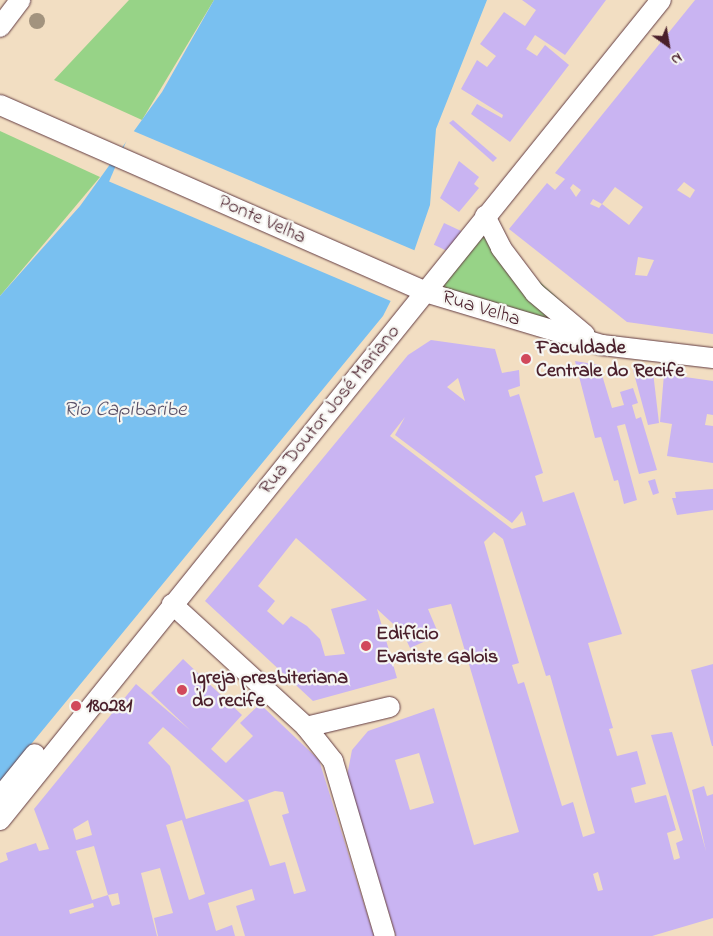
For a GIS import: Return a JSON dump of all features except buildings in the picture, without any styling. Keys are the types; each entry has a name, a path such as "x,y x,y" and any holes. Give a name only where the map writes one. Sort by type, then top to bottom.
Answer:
{"street":[{"path":"0,26 20,0"},
{"name":"Rua Doutor José Mariano","path":"0,820 419,290 485,216 661,0"},
{"name":"Ponte Velha","path":"0,105 419,290"},
{"path":"485,216 501,248 535,293 602,345"},
{"name":"Rua Velha","path":"419,290 602,345 713,358"},
{"path":"0,797 400,305"},
{"path":"172,604 306,727 333,761 385,936"},
{"path":"306,727 390,707"}],"green space":[{"path":"129,0 214,0 142,120 54,80"},
{"path":"0,131 100,177 0,296"},
{"path":"477,227 540,282 603,339 426,292"}],"water":[{"name":"Rio Capibaribe","path":"214,0 487,0 436,129 430,205 410,263 383,316 0,782 0,296 80,206 162,92"}],"pier":[{"path":"131,130 417,252 395,303 109,182"}],"place":[{"name":"Faculdade Centrale do Recife","path":"526,359"},
{"name":"Edifício Evariste Galois","path":"366,646"},
{"name":"Igreja presbiteriana do recife","path":"182,690"},
{"name":"180281","path":"76,706"}]}
